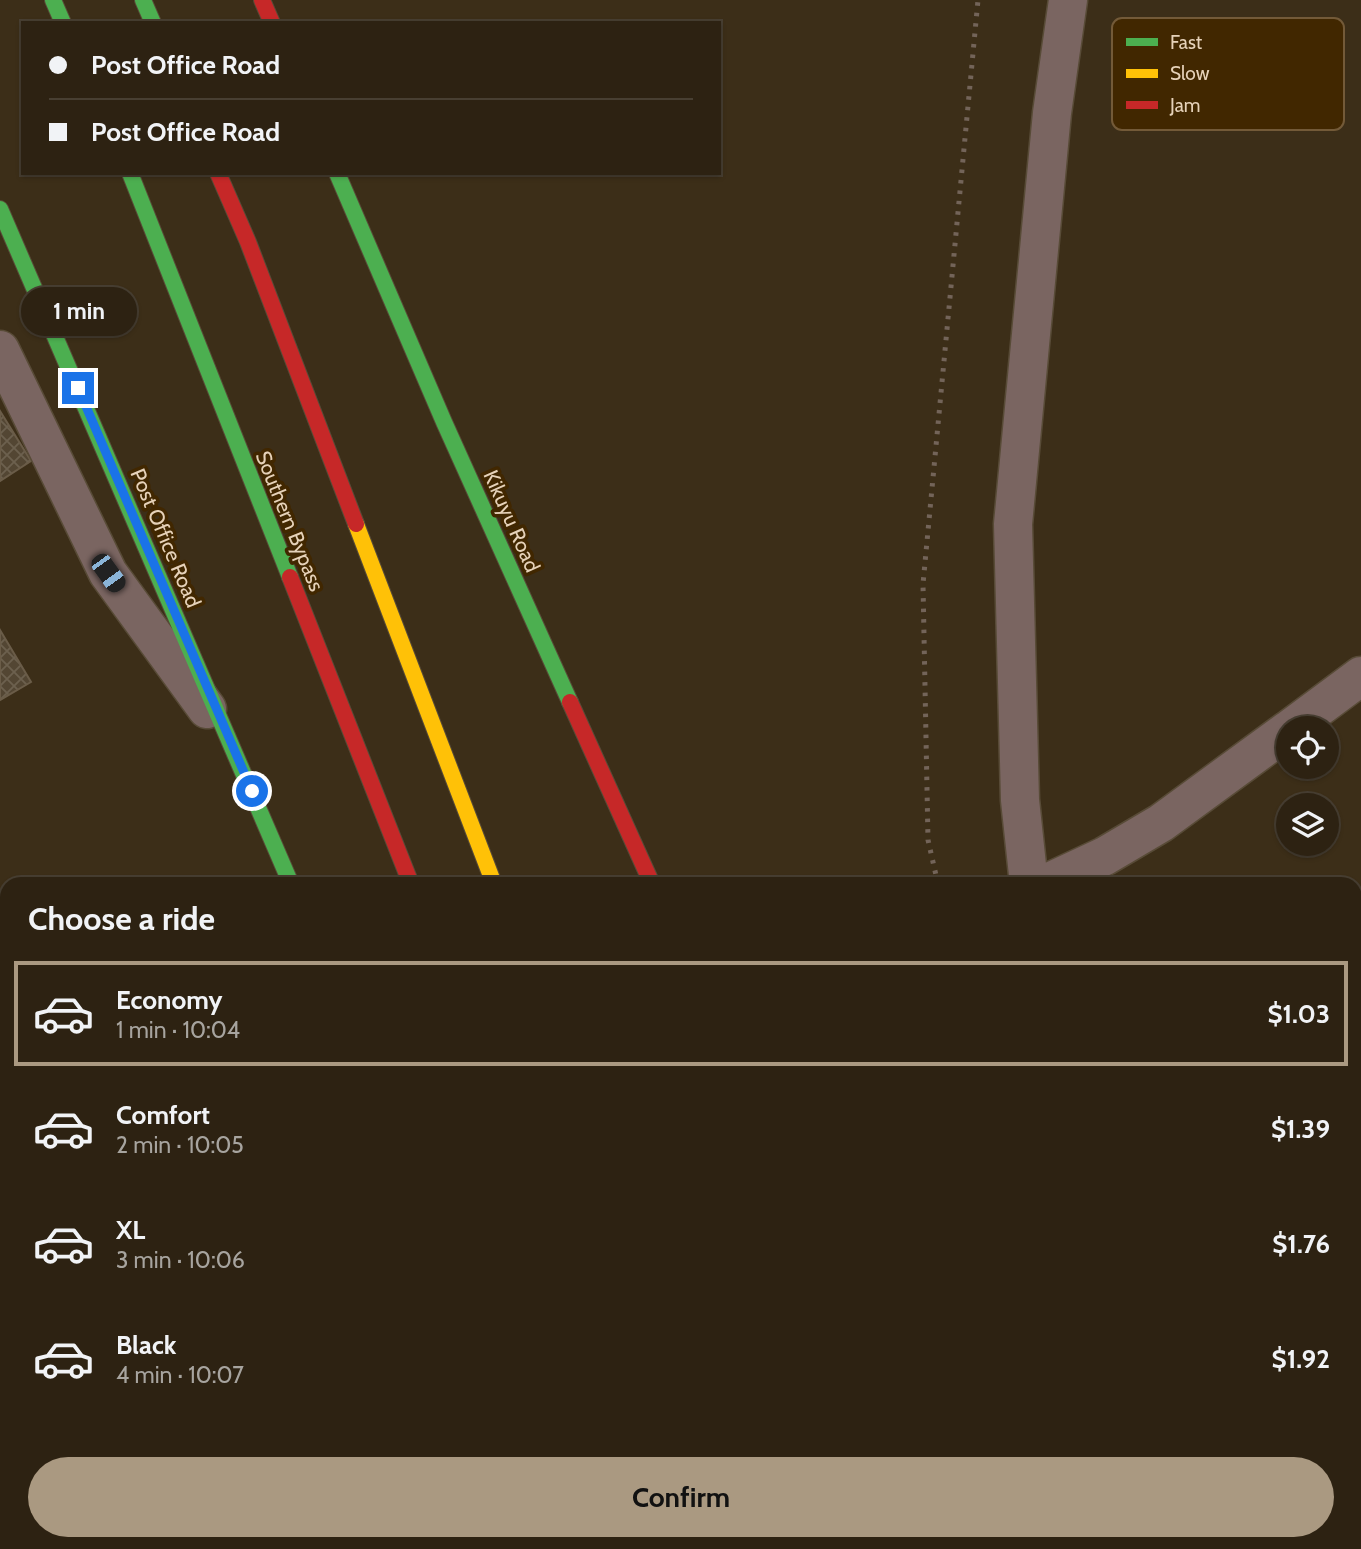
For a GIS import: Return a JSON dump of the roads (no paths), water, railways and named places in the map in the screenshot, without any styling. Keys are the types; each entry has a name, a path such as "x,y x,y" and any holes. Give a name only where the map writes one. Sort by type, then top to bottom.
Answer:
{"main road":[{"path":"53,0 62,21"},
{"path":"143,0 152,21"},
{"path":"262,0 271,21"},
{"name":"Southern Bypass","path":"131,175 408,877"},
{"path":"219,175 248,242 491,877"},
{"name":"Kikuyu Road","path":"338,175 444,422 649,877"},
{"name":"Post Office Road","path":"0,209 288,877"}],"street":[{"path":"1028,877 1020,800 1013,524 1052,113 1068,0"},
{"path":"0,350 108,573 233,745"},
{"path":"1307,716 1361,676"},
{"path":"1060,877 1105,856 1161,822 1276,739"}],"railway":[{"path":"936,877 928,840 923,584 978,0"}]}
